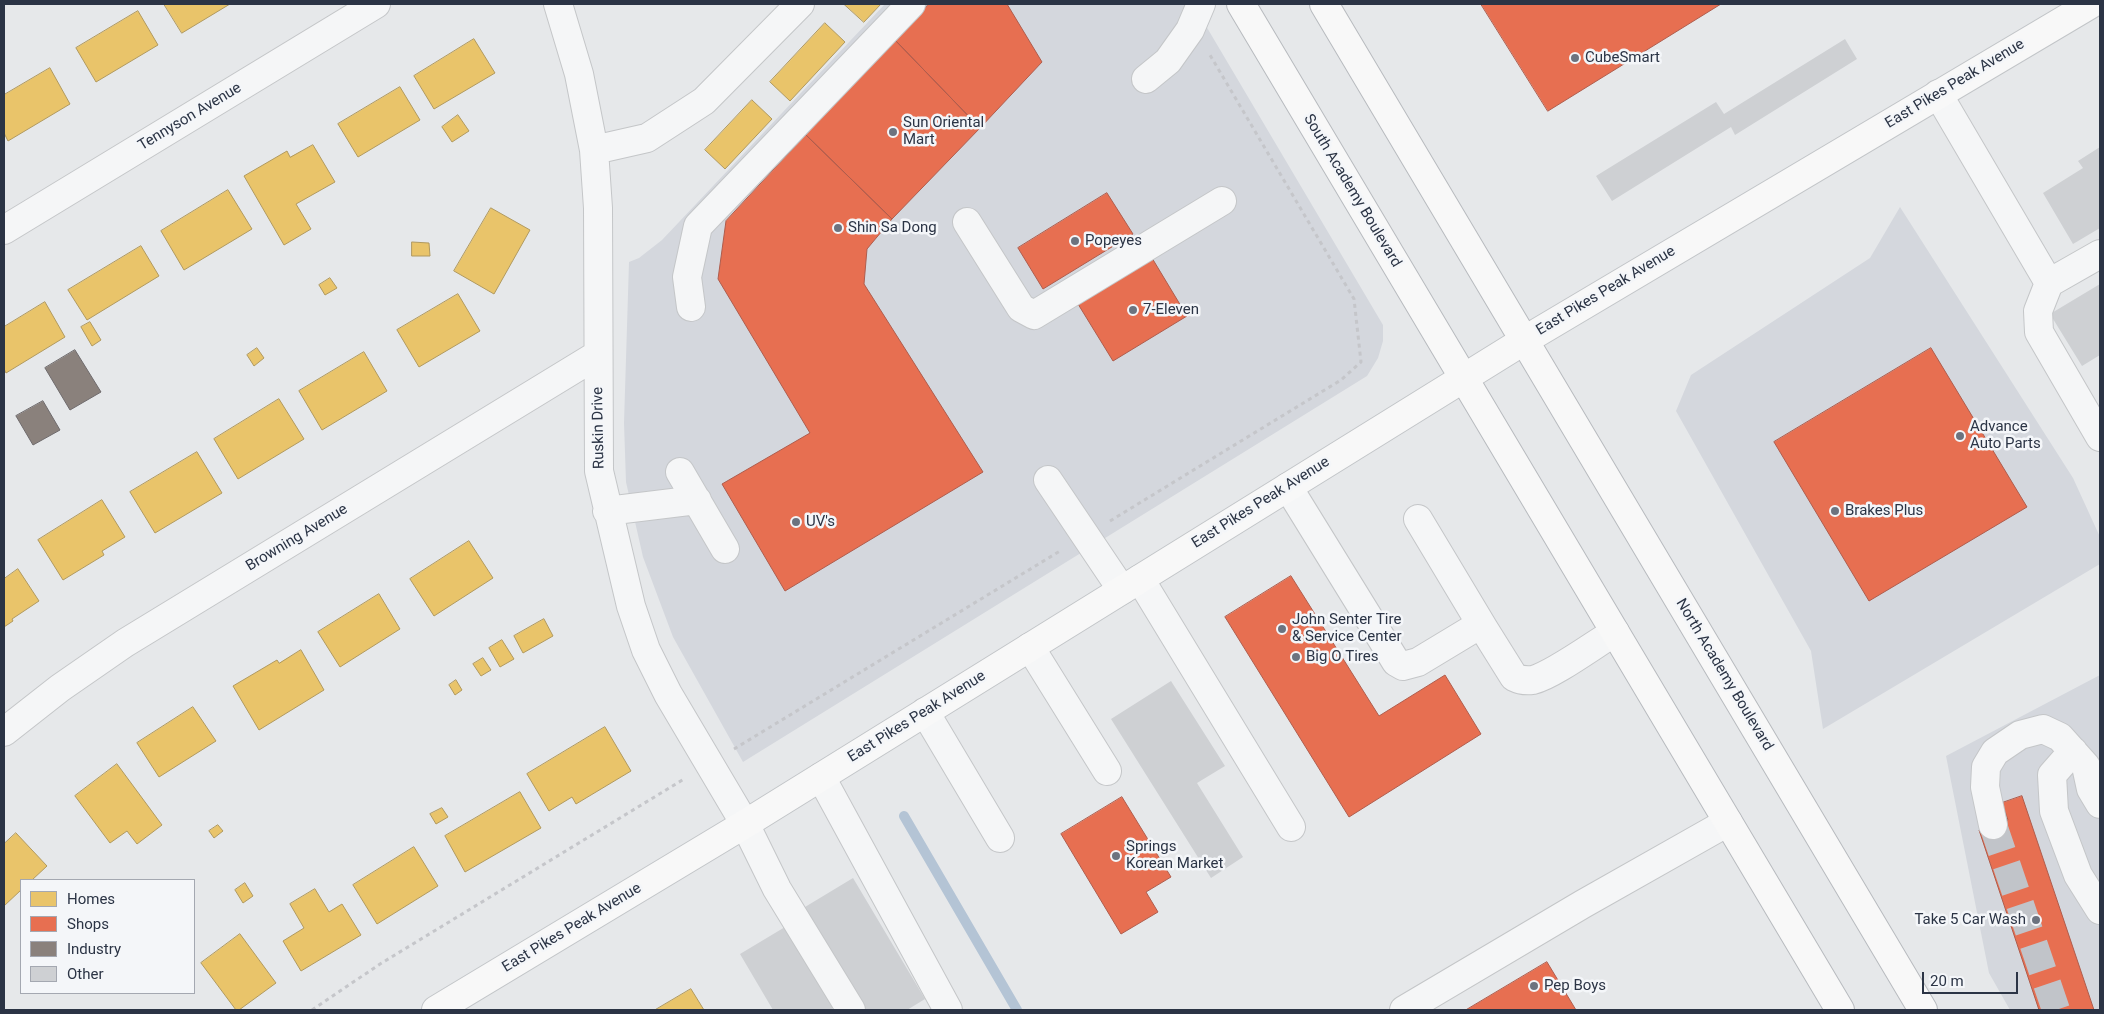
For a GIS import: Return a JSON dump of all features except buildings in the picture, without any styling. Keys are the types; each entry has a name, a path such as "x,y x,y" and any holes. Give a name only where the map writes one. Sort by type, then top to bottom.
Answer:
{"main road":[{"name":"South Academy Boulevard","path":"1241,4 1464,378"},
{"path":"1324,4 1525,340"},
{"name":"East Pikes Peak Avenue","path":"451,1006 1525,340 2091,4"},
{"name":"North Academy Boulevard","path":"1525,340 1923,1010"},
{"path":"1464,378 1840,1010"}],"street":[{"name":"Tennyson Avenue","path":"4,230 376,4"},
{"name":"Ruskin Drive","path":"558,4 579,74 594,150 598,208 597,355 599,471 631,606 646,650 668,694 745,824 777,889 851,1010"},
{"path":"594,150 647,138 704,101 800,4"},
{"path":"690,307 687,277 698,226 911,4"},
{"path":"1146,79 1168,61 1196,15"},
{"path":"1938,94 2049,283"},
{"path":"967,222 1021,308 1034,315 1222,201"},
{"path":"2100,254 2049,283 2038,311 2039,332 2100,437"},
{"name":"Browning Avenue","path":"4,732 60,688 125,643 597,355"},
{"path":"680,472 725,549"},
{"path":"1048,480 1086,536 1131,584 1291,827"},
{"path":"1288,486 1396,662 1403,666 1410,666 1471,630 1484,629"},
{"path":"607,511 697,500"},
{"path":"1418,519 1514,677 1523,681 1534,680 1548,674 1615,632"},
{"path":"1030,647 1108,771"},
{"path":"925,712 1000,838"},
{"path":"1993,825 1985,787 1986,767 1995,752 2020,735 2043,730 2060,737 2086,766 2091,789 2100,804"},
{"path":"2073,751 2052,774 2054,811 2078,875 2100,910"},
{"path":"821,777 948,1010"},
{"path":"1404,1010 1583,904 1728,822"}],"path":[{"path":"312,1010 380,964 1342,380 1361,362 1354,299 1196,15"}],"shaded area":[{"path":"885,4 1193,4 1383,325 1383,341 1378,358 1367,376 743,762 673,637 643,557 626,482 624,423 629,262 639,258 662,240"},
{"path":"1900,207 2073,478 2100,537 2100,564 1823,729 1811,651 1676,411 1691,375 1870,258"},
{"path":"2100,675 2100,1010 2010,1010 1989,973 1946,756"}],"waterway":[{"path":"904,816 1017,1010"}],"tunnel":[{"path":"1993,825 2056,1010"}],"place":[{"name":"CubeSmart","path":"1575,58"},
{"name":"Sun Oriental Mart","path":"893,132"},
{"name":"Shin Sa Dong","path":"838,228"},
{"name":"Popeyes","path":"1075,241"},
{"name":"7-Eleven","path":"1133,310"},
{"name":"Advance Auto Parts","path":"1960,436"},
{"name":"Brakes Plus","path":"1835,511"},
{"name":"UV's","path":"796,522"},
{"name":"John Senter Tire & Service Center","path":"1282,629"},
{"name":"Big O Tires","path":"1296,657"},
{"name":"Springs Korean Market","path":"1116,856"},
{"name":"Take 5 Car Wash","path":"2036,920"},
{"name":"Pep Boys","path":"1534,986"}]}
